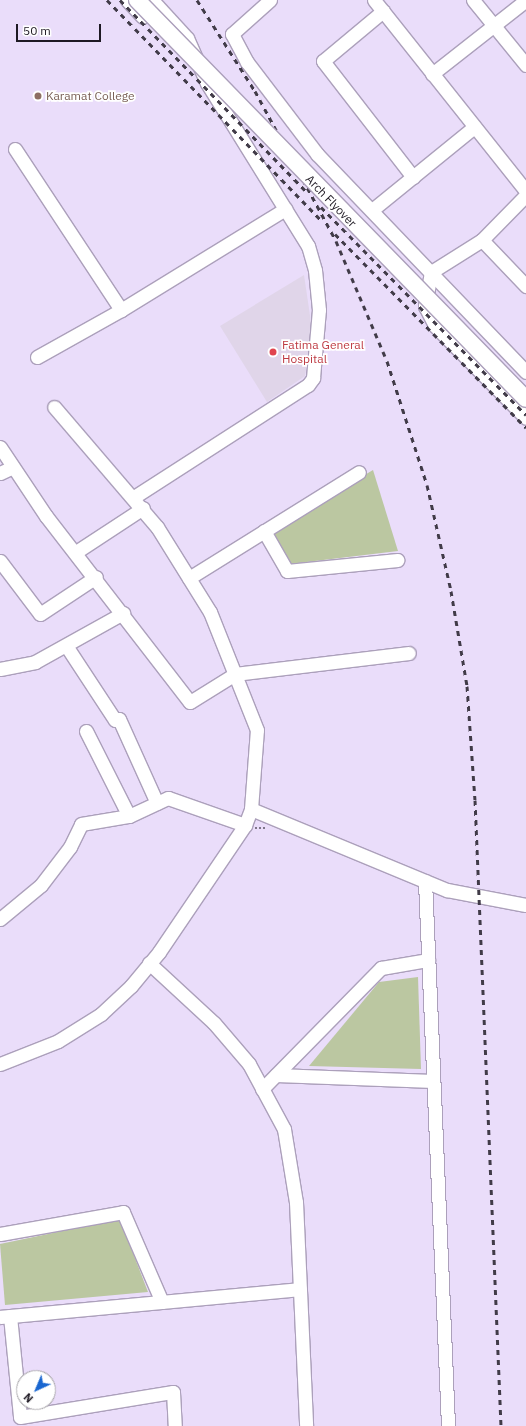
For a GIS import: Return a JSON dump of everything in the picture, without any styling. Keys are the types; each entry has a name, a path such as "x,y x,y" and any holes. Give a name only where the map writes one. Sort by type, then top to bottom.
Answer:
{"main road":[{"name":"Arch Flyover","path":"137,0 526,399"}],"street":[{"path":"126,0 207,83"},
{"path":"134,497 308,385 313,378 319,310 315,270 308,246 207,83 187,38 152,0"},
{"path":"270,0 232,34 247,62 317,154 526,372"},
{"path":"374,0 474,127 525,199 482,240 431,272 424,306 435,326 526,418"},
{"path":"473,0 526,65"},
{"path":"432,74 526,0"},
{"path":"383,11 323,61 413,177"},
{"path":"372,210 474,127"},
{"path":"15,149 121,310"},
{"path":"37,357 121,310 285,209"},
{"path":"482,240 526,286"},
{"path":"0,1064 58,1041 101,1014 149,963 245,825 251,809 257,730 210,612 143,508 54,407"},
{"path":"0,447 76,553 96,577 190,702 235,674 409,652"},
{"path":"0,473 13,467"},
{"path":"189,578 359,472"},
{"path":"76,553 143,508"},
{"path":"264,531 287,571 397,560"},
{"path":"0,561 40,614 96,577"},
{"path":"0,669 35,662 67,647 123,613"},
{"path":"67,647 115,720 119,719 157,803"},
{"path":"86,731 129,816"},
{"path":"0,919 41,885 70,847 81,824 129,816 168,798 245,825"},
{"path":"251,809 447,890 526,905"},
{"path":"425,881 448,1426"},
{"path":"262,1089 381,968 428,960"},
{"path":"149,963 214,1023 249,1064 284,1129 296,1202 306,1426"},
{"path":"276,1075 433,1081"},
{"path":"0,1234 123,1212 162,1302"},
{"path":"175,1426 173,1392 20,1417 5,1317 300,1289"}],"shaded area":[{"name":"Fatima General Hospital","path":"304,275 312,329 305,376 267,402 220,326"}],"green space":[{"path":"373,470 398,551 290,564 271,531"},
{"path":"418,977 421,1069 309,1066 379,982"},
{"path":"120,1219 148,1292 5,1305 0,1244"}],"railway":[{"path":"107,0 321,220"},
{"path":"120,0 306,191"},
{"path":"197,0 255,91 336,241 387,361 427,485 451,591 467,686 475,800 501,1426"},
{"path":"321,207 526,415"},
{"path":"335,234 526,428"}],"place":[{"name":"Karamat College","path":"38,96"},
{"name":"Fatima General Hospital","path":"273,352"}]}
